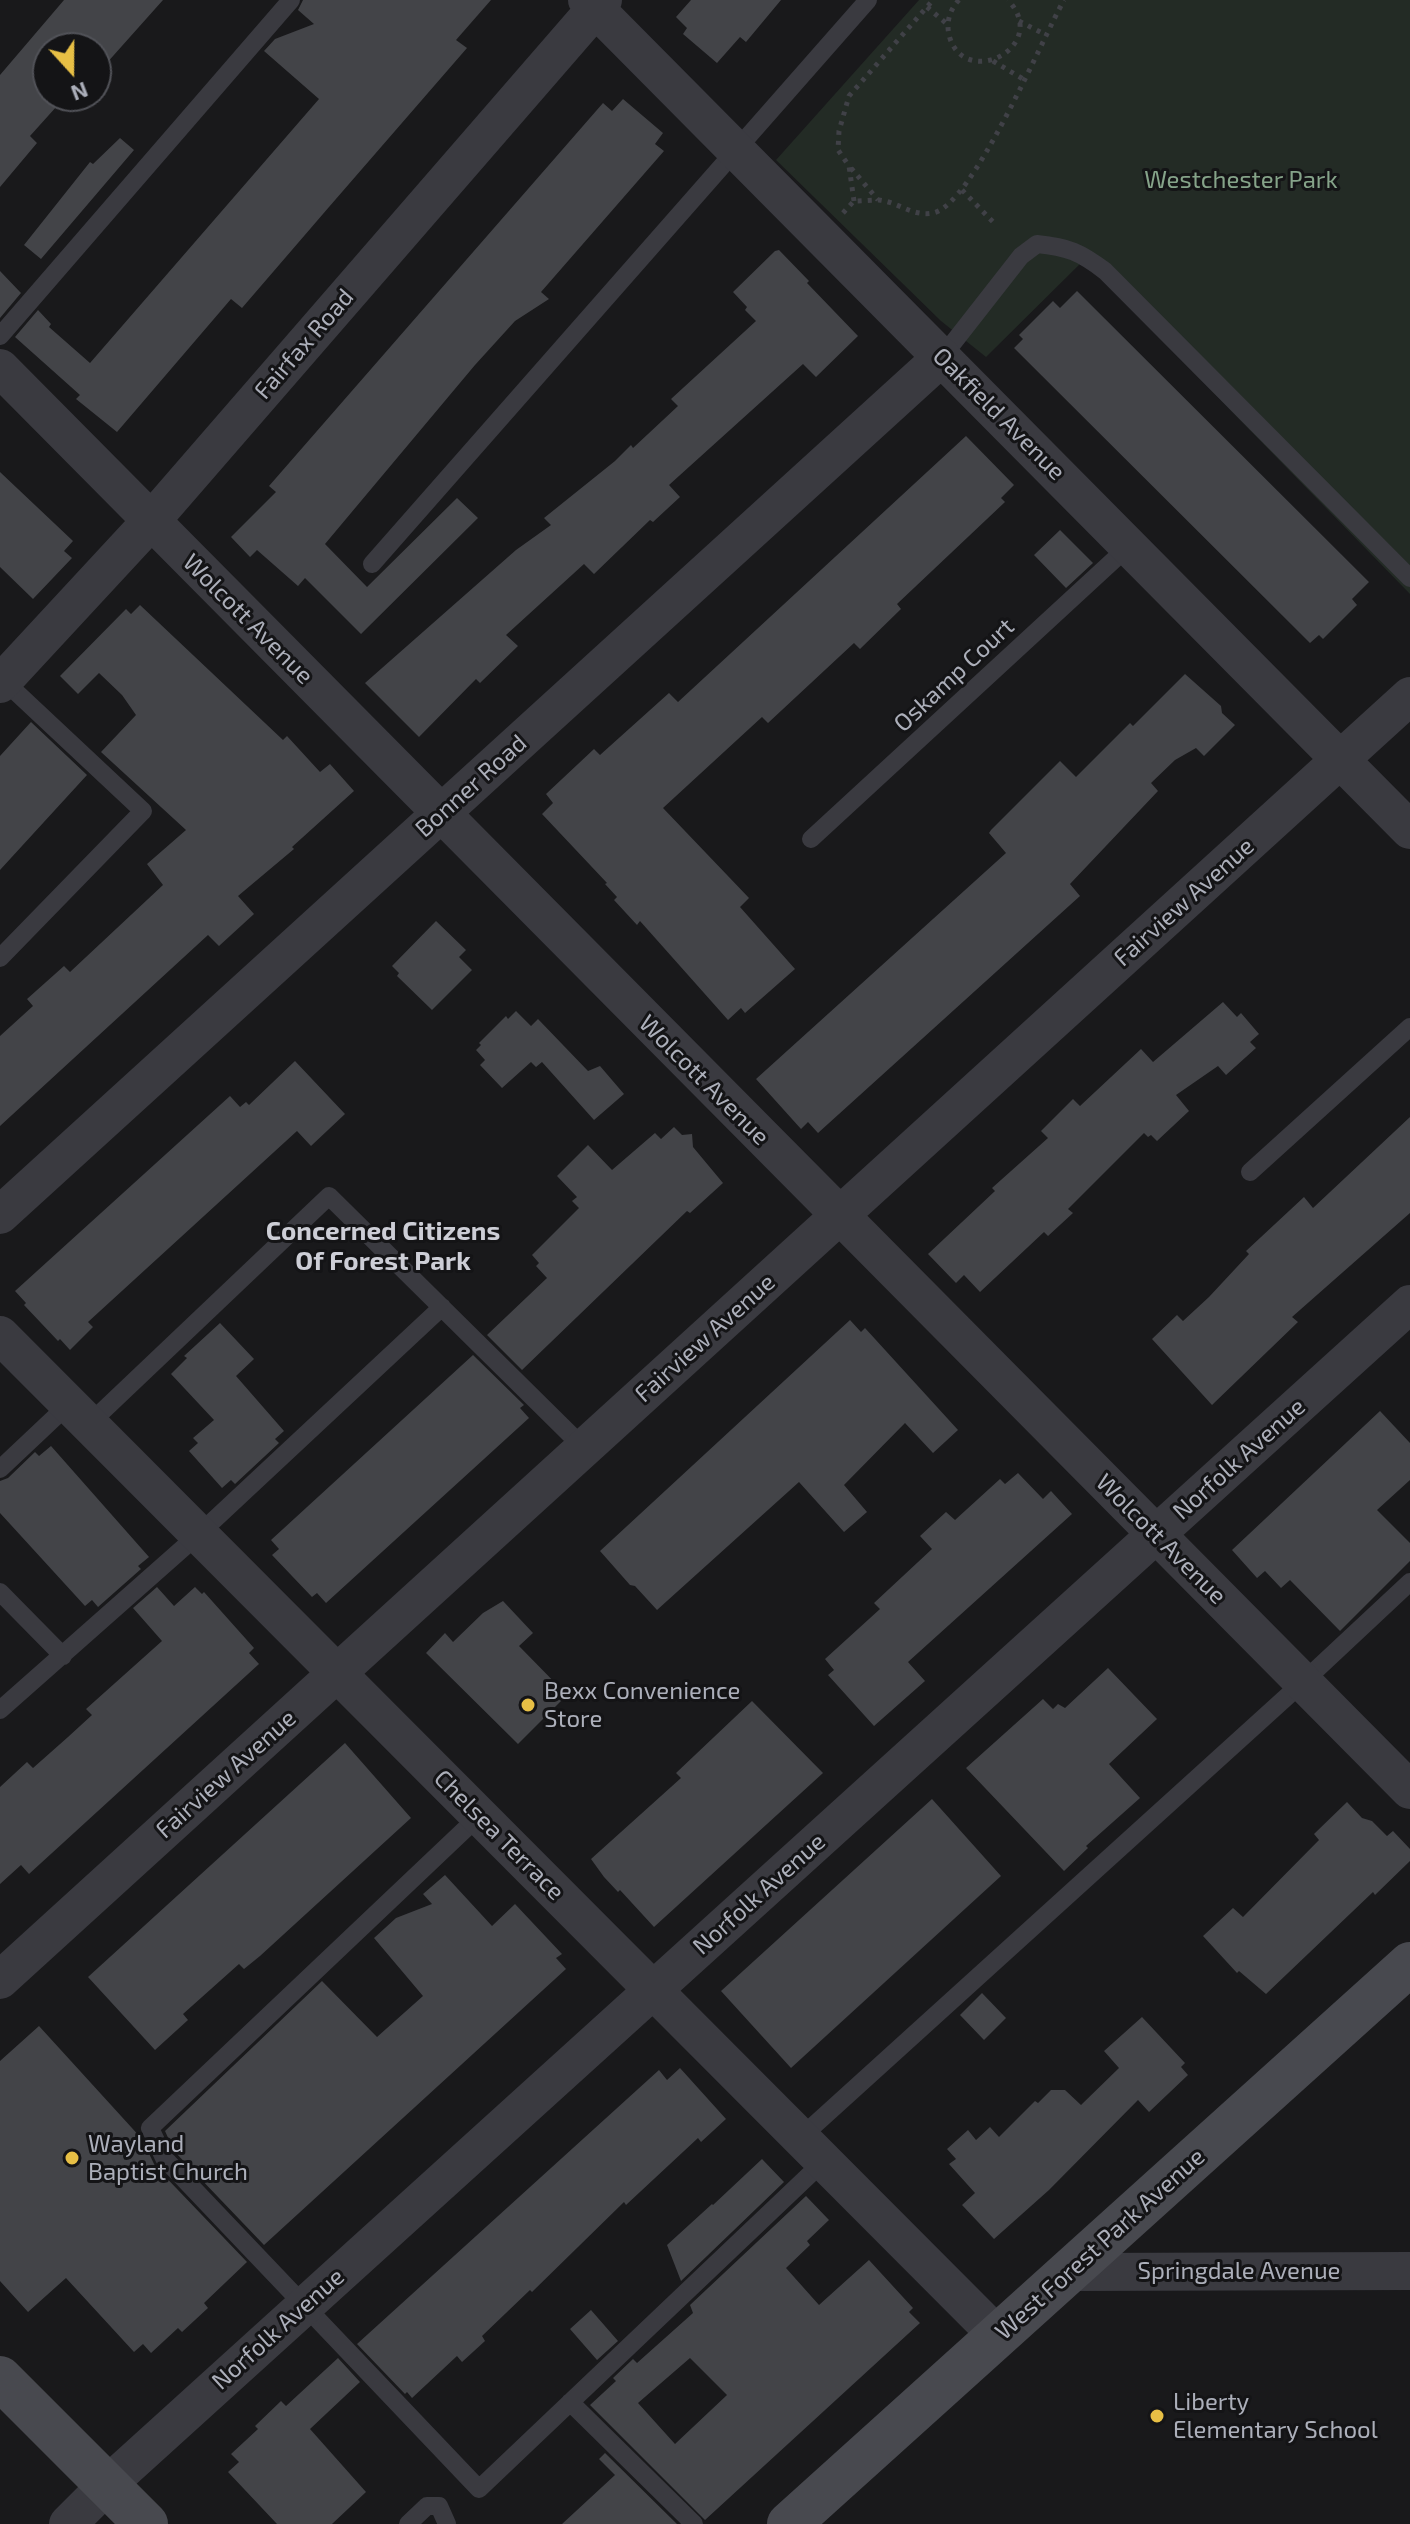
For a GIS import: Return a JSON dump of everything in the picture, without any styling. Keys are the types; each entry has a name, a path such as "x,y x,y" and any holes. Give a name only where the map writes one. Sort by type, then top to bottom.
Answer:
{"main road":[{"name":"West Forest Park Avenue","path":"789,2524 1410,1964"},
{"path":"0,2378 101,2504 146,2524"}],"street":[{"name":"Oakfield Avenue","path":"595,3 1410,830"},
{"name":"Fairfax Road","path":"1,681 151,521 595,3"},
{"name":"Bonner Road","path":"0,1215 942,357"},
{"name":"Wolcott Avenue","path":"0,368 1410,1790"},
{"name":"Fairview Avenue","path":"0,1980 1410,696"},
{"name":"Norfolk Avenue","path":"101,2504 305,2306 1410,1304"},
{"name":"Chelsea Terrace","path":"0,1335 998,2336"},
{"name":"Springdale Avenue","path":"1069,2272 1410,2271"},
{"path":"68,2524 101,2504"}],"lane":[{"path":"0,336 291,0"},
{"path":"372,564 868,0"},
{"path":"942,357 1021,256 1037,244 1061,246 1081,253 1105,271 1410,578"},
{"name":"Oskamp Court","path":"811,839 1129,546"},
{"path":"0,958 143,811 1,681"},
{"path":"1250,1172 1410,1027"},
{"path":"0,1469 79,1414 329,1196 584,1448"},
{"path":"0,1710 199,1534 442,1307"},
{"path":"479,1816 150,2128 164,2158 479,2489 570,2402 812,2150 1410,1582"},
{"path":"0,1592 63,1656"},
{"path":"570,2402 694,2524"},
{"path":"408,2524 427,2506 439,2506 447,2524"}],"path":[{"path":"879,200 838,150 839,131 849,96 933,0"},
{"path":"959,0 948,25 951,41 968,59 980,62 1003,56 1017,39 1019,21 1014,6 1008,0"},
{"path":"849,166 854,201 879,200 915,213 934,213 948,206 967,185 1064,0"},
{"path":"927,7 948,25"},
{"path":"1019,21 1044,34"},
{"path":"992,60 1023,79"},
{"path":"962,190 995,224"}],"green space":[{"name":"Westchester Park","path":"919,0 1410,0 1410,594 1084,260 986,357 941,321 776,160"}],"building":[{"path":"64,0 163,0 112,57 112,32 37,32"},
{"path":"303,0 491,0 456,40 467,48 242,308 231,299 117,432 76,399 80,395 15,337 38,310 51,324 49,327 90,363 319,99 264,51 275,39 314,24 298,10"},
{"path":"691,0 781,0 746,42 740,37 717,63 683,34 687,28 676,17"},
{"path":"32,38 32,112 52,112 30,136 37,143 0,187 0,75"},
{"path":"623,99 663,133 655,144 664,151 541,292 549,299 515,321 325,544 367,587 457,498 478,518 361,634 305,578 298,586 257,550 250,557 231,537 276,492 269,486 603,103 612,111"},
{"path":"120,138 134,150 41,259 24,245 90,162 93,164"},
{"path":"779,250 858,336 816,377 803,364 669,485 680,497 653,522 650,520 594,574 584,564 506,635 518,646 480,683 476,679 419,737 365,683 516,550 551,525 544,518 631,445 633,448 678,406 671,399 756,321 733,292"},
{"path":"0,271 21,293 0,318"},
{"path":"1077,291 1369,582 1352,599 1357,605 1323,639 1319,635 1310,643 1014,348 1023,339 1019,335 1053,301 1060,308"},
{"path":"966,436 1014,485 1001,498 1005,502 897,604 901,609 860,649 854,643 768,723 762,717 663,808 749,898 740,907 795,969 745,1013 741,1008 728,1020 640,921 637,925 614,900 617,897 607,883 542,814 553,803 546,794 594,749 600,755 669,693 678,702"},
{"path":"0,472 73,541 64,551 72,558 33,599 0,567"},
{"path":"1060,530 1093,563 1066,588 1034,555"},
{"path":"140,605 283,740 287,736 320,772 330,764 354,791 292,847 294,849 238,896 254,914 219,946 208,935 0,1126 0,1036 33,1006 27,999 64,966 70,972 163,885 147,864 186,830 101,752 136,715 122,695 99,673 78,694 60,676 126,609 131,614"},
{"path":"1185,674 1221,706 1222,713 1235,725 1204,756 1196,748 1175,760 1151,783 1158,791 1070,884 1080,896 818,1133 808,1122 801,1129 756,1079 1006,853 989,833 1060,761 1076,777"},
{"path":"31,722 87,775 0,870 0,756"},
{"path":"436,921 466,950 459,957 472,970 432,1010 397,976 399,973 392,966"},
{"path":"1223,1002 1237,1017 1241,1013 1259,1034 1250,1042 1256,1048 1226,1075 1218,1066 1176,1095 1189,1111 1157,1141 1144,1133 1068,1209 1073,1213 1048,1236 1044,1232 980,1292 964,1275 956,1283 928,1254 995,1191 992,1188 1048,1138 1041,1131 1073,1099 1080,1106 1141,1049 1153,1062"},
{"path":"516,1011 531,1026 538,1019 588,1071 600,1066 624,1094 594,1120 542,1062 536,1067 531,1062 502,1088 480,1065 485,1060 476,1050 506,1016 508,1019"},
{"path":"295,1061 345,1114 311,1146 297,1131 88,1322 93,1327 70,1350 60,1339 58,1341 15,1291 230,1096 240,1107 246,1102 249,1105"},
{"path":"1410,1117 1410,1213 1292,1317 1298,1322 1212,1405 1152,1339 1177,1315 1183,1321 1209,1297 1249,1254 1246,1251 1304,1197 1313,1208"},
{"path":"674,1127 682,1135 692,1134 693,1147 723,1183 690,1213 687,1211 522,1370 487,1335 547,1278 536,1266 539,1263 532,1255 579,1208 572,1201 577,1197 557,1176 588,1145 612,1170 655,1133 661,1139"},
{"path":"850,1320 861,1332 865,1328 958,1430 933,1453 905,1423 844,1485 867,1512 844,1532 799,1482 657,1610 600,1551"},
{"path":"220,1323 254,1359 236,1376 284,1431 275,1439 279,1443 235,1484 231,1480 222,1488 189,1451 198,1443 193,1438 214,1420 171,1374 187,1358 184,1356"},
{"path":"473,1355 524,1405 520,1408 529,1418 326,1603 317,1593 312,1597 272,1555 279,1549 271,1540"},
{"path":"1380,1411 1410,1443 1410,1480 1377,1510 1410,1543 1410,1561 1340,1631 1290,1580 1281,1588 1265,1571 1257,1578 1232,1550"},
{"path":"51,1446 149,1557 138,1566 141,1569 98,1607 92,1600 85,1606 0,1513 0,1481 8,1478 35,1452 39,1456"},
{"path":"1018,1473 1043,1499 1051,1491 1072,1514 908,1662 925,1681 874,1726 828,1675 834,1670 825,1659 880,1609 874,1603 932,1549 920,1536 946,1512 955,1520 1000,1479 1005,1484"},
{"path":"157,1587 174,1606 195,1587 202,1594 204,1592 254,1648 249,1653 259,1664 29,1874 21,1865 0,1884 0,1787 27,1762 33,1768 68,1737 92,1715 86,1709 162,1641 133,1608"},
{"path":"503,1601 533,1633 519,1646 567,1695 518,1744 426,1653 445,1633 453,1642 483,1613"},
{"path":"1108,1668 1157,1719 1109,1764 1140,1798 1086,1846 1088,1848 1064,1871 966,1768 1043,1699 1053,1709 1058,1704 1065,1708"},
{"path":"752,1701 823,1773 654,1927 604,1877 591,1859 681,1778 676,1773"},
{"path":"345,1743 411,1818 260,1956 244,1969 239,1964 183,2014 188,2020 155,2050 88,1977"},
{"path":"932,1799 1001,1876 791,2068 721,1991"},
{"path":"1347,1802 1362,1818 1372,1821 1387,1836 1393,1831 1410,1849 1410,1861 1266,1994 1239,1971 1237,1973 1203,1936 1233,1908 1243,1917 1319,1840 1314,1834"},
{"path":"445,1875 492,1926 515,1904 562,1954 556,1958 566,1969 264,2245 174,2151 165,2131 322,1981 377,2037 423,1996 374,1938 396,1918 432,1904 423,1894"},
{"path":"982,1993 1006,2018 984,2040 960,2015"},
{"path":"1142,2017 1185,2063 1181,2067 1188,2075 1149,2112 1138,2100 1049,2190 994,2239 962,2205 975,2193 949,2164 956,2159 947,2149 968,2130 976,2140 990,2127 999,2137 1035,2101 1038,2103 1051,2090 1065,2090 1081,2105 1119,2068 1104,2051"},
{"name":"Wayland Baptist Church","path":"39,2026 142,2139 155,2166 247,2262 204,2303 208,2308 182,2332 178,2328 151,2353 143,2344 134,2352 66,2278 28,2312 0,2281 0,2061"},
{"path":"680,2068 726,2119 701,2142 698,2138 626,2205 624,2202 482,2336 485,2341 462,2362 457,2356 412,2398 407,2392 405,2394 357,2344 659,2070 667,2080"},
{"path":"762,2159 784,2182 681,2281 667,2245"},
{"path":"806,2196 829,2220 807,2241 810,2245 786,2268 819,2305 869,2260 913,2308 909,2312 920,2323 705,2520 590,2405 616,2381 613,2378 633,2359 637,2363 693,2313 690,2305","holes":["690,2358 727,2395 675,2444 638,2403"]},
{"path":"591,2310 618,2341 597,2360 570,2329"},
{"path":"338,2358 360,2382 310,2429 366,2492 332,2524 277,2524 228,2472 239,2462 231,2454 258,2429 255,2426 281,2401 286,2406"},
{"path":"605,2453 677,2524 562,2524 615,2475 599,2459"}],"place":[{"name":"Bexx Convenience Store","path":"528,1705"},
{"name":"Wayland Baptist Church","path":"72,2158"},
{"name":"Liberty Elementary School","path":"1157,2416"}],"district":[{"name":"Concerned Citizens Of Forest Park","path":"383,1246"}]}
